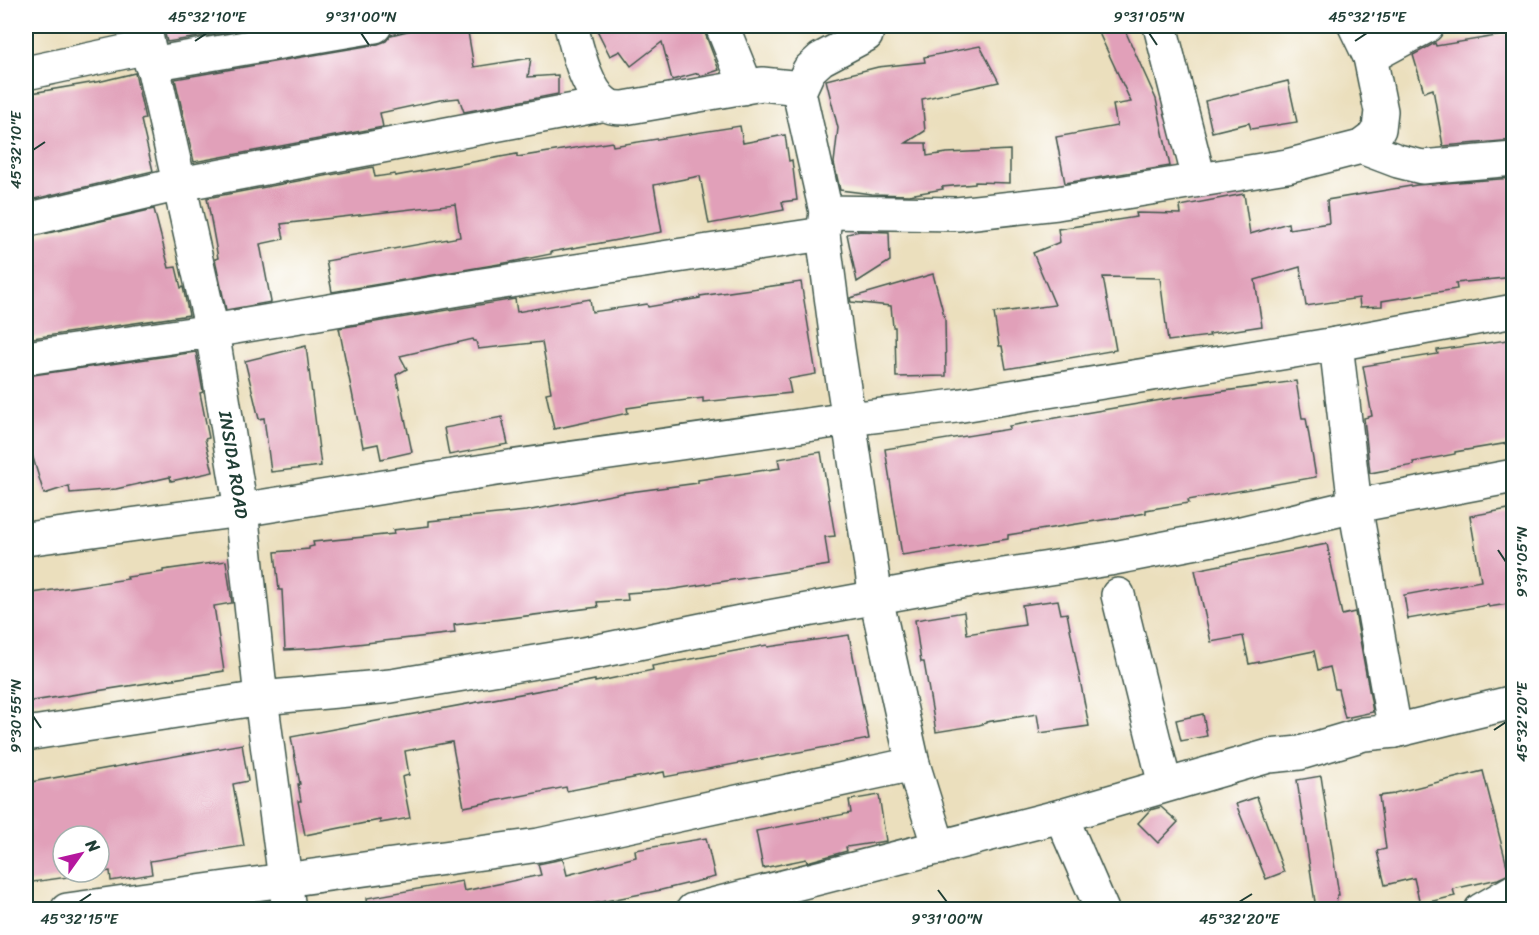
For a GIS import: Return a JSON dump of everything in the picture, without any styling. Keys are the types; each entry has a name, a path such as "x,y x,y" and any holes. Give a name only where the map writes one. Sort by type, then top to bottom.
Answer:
{"street":[{"path":"26,74 148,46 375,26"},
{"path":"571,26 590,82 606,104 612,107 624,108 762,84 791,87 799,92"},
{"path":"722,26 741,73 742,88"},
{"path":"868,26 866,35 821,58 809,70 799,92 825,223 849,419 876,598 913,764 939,848"},
{"path":"1160,26 1199,179"},
{"path":"26,358 212,331 825,223 957,214 1056,203 1287,166 1360,147 1373,138 1379,129 1381,111 1370,57 1355,26"},
{"path":"1370,57 1427,26"},
{"name":"INSIDA ROAD","path":"148,46 212,331 241,510 261,698 287,895"},
{"path":"26,220 180,184 606,104"},
{"path":"1360,147 1422,167 1514,159"},
{"path":"26,539 241,510 496,469 956,406 1336,344 1514,311"},
{"path":"1336,344 1354,507 1395,731"},
{"path":"26,735 261,698 415,682 589,653 741,622 1199,542 1354,507 1514,476"},
{"path":"1118,595 1165,785"},
{"path":"693,909 1061,816 1269,756 1300,753 1364,734 1395,731 1514,702"},
{"path":"67,909 287,895 913,764"},
{"path":"1061,816 1102,909"},
{"path":"1481,909 1514,891"}],"building":[{"path":"163,26 266,26 167,42"},
{"path":"467,26 474,67 531,58 528,77 558,75 558,94 464,112 459,98 440,100 380,113 383,127 194,162 175,79 378,44 386,41 391,35 420,28 420,30"},
{"path":"595,26 704,26 719,70 700,76 698,73 672,80 662,42 631,66 620,51 610,56"},
{"path":"1123,26 1156,99 1170,166 1065,183 1056,137 1117,126 1113,105 1131,102 1099,33"},
{"path":"1508,34 1514,61 1514,140 1443,146 1433,89 1424,92 1413,55 1435,43 1436,46"},
{"path":"980,46 999,82 922,99 925,131 906,143 926,143 927,156 1010,150 1010,183 975,182 975,184 942,187 943,189 909,195 840,190 834,163 838,128 826,80 878,67 925,62 924,57"},
{"path":"135,73 145,119 141,120 153,171 26,201 26,94"},
{"path":"1288,81 1297,122 1251,129 1249,123 1212,132 1205,101"},
{"path":"740,126 743,143 785,135 789,161 792,160 797,200 782,202 784,210 709,224 700,176 654,185 662,232 551,252 551,254 511,262 332,292 326,261 460,237 455,204 281,224 284,239 260,244 271,302 226,310 215,259 218,258 207,198 373,167 375,177 395,174 395,176 517,154 517,157 612,142 613,146"},
{"path":"1514,178 1514,277 1456,283 1457,289 1382,301 1382,306 1360,307 1359,298 1306,306 1300,267 1255,280 1262,326 1168,341 1160,278 1103,277 1116,350 1006,369 1002,346 999,346 994,313 1055,305 1033,253 1060,242 1058,229 1137,217 1136,213 1181,214 1180,206 1244,194 1250,234 1288,223 1289,229 1329,223 1327,200 1417,185"},
{"path":"154,209 169,268 176,267 189,315 26,339 26,238"},
{"path":"860,231 889,232 890,261 857,282 847,234"},
{"path":"933,274 945,319 946,376 896,377 895,327 893,327 891,306 851,302 850,298"},
{"path":"801,282 816,374 788,379 791,393 703,402 703,398 627,408 628,413 554,429 546,393 551,392 542,342 478,349 473,339 400,356 407,369 396,375 412,452 381,459 378,444 363,447 339,328 515,299 517,312 590,299 592,312 647,304 648,307 700,298 700,296"},
{"path":"1514,339 1514,442 1455,452 1455,454 1413,462 1414,465 1370,473 1364,418 1372,416 1363,366 1438,354 1437,350"},
{"path":"306,346 321,466 271,472 264,418 259,419 245,361"},
{"path":"196,352 203,392 200,393 209,438 205,439 213,472 171,481 170,477 116,489 70,493 69,486 44,494 26,435 26,376"},
{"path":"1296,381 1302,418 1306,418 1316,477 1188,500 1189,503 1146,510 1146,513 1008,535 1008,539 902,555 885,449 1010,429 1009,426 1167,399"},
{"path":"502,417 508,444 449,455 444,428"},
{"path":"821,452 835,536 825,537 829,565 668,590 627,593 628,600 597,602 598,607 454,625 455,633 285,650 282,590 279,590 275,552 309,549 314,546 313,542 394,534 393,530 429,526 429,521 526,511 622,493 698,483 698,480 780,468 778,459"},
{"path":"1514,508 1514,603 1489,607 1488,605 1408,619 1404,595 1481,581 1470,516"},
{"path":"1327,544 1342,615 1355,612 1373,712 1345,718 1330,667 1318,670 1314,651 1249,664 1243,636 1211,642 1195,570"},
{"path":"226,561 232,603 214,606 224,671 26,702 26,594 128,579 127,577 163,572 163,570"},
{"path":"1058,600 1061,614 1067,613 1089,726 1040,733 1037,714 936,732 924,662 921,662 915,620 964,612 967,634 1025,625 1022,605"},
{"path":"849,635 869,739 665,777 664,772 567,791 566,787 464,807 452,742 405,751 409,775 402,777 410,818 380,823 380,820 305,835 298,801 301,801 298,784 300,784 291,737 595,680 595,682 653,670 652,666 767,645 768,647"},
{"path":"1203,714 1207,736 1181,741 1176,720"},
{"path":"242,744 248,781 233,784 244,846 150,861 152,874 111,881 111,824 51,824 51,879 26,883 26,783"},
{"path":"1483,771 1509,874 1498,879 1453,889 1455,896 1420,904 1414,878 1385,885 1377,851 1386,849 1379,796"},
{"path":"1321,776 1339,895 1337,895 1336,909 1316,909 1297,780"},
{"path":"879,795 886,841 846,847 847,851 807,862 806,859 763,868 756,831 851,813 849,800"},
{"path":"1257,797 1284,872 1266,879 1236,804"},
{"path":"1161,807 1178,822 1158,843 1138,823 1150,810"},
{"path":"706,838 715,877 661,890 566,909 368,909 367,898 462,881 464,891 541,875 538,864 563,859 567,875 636,857 635,850"}]}
